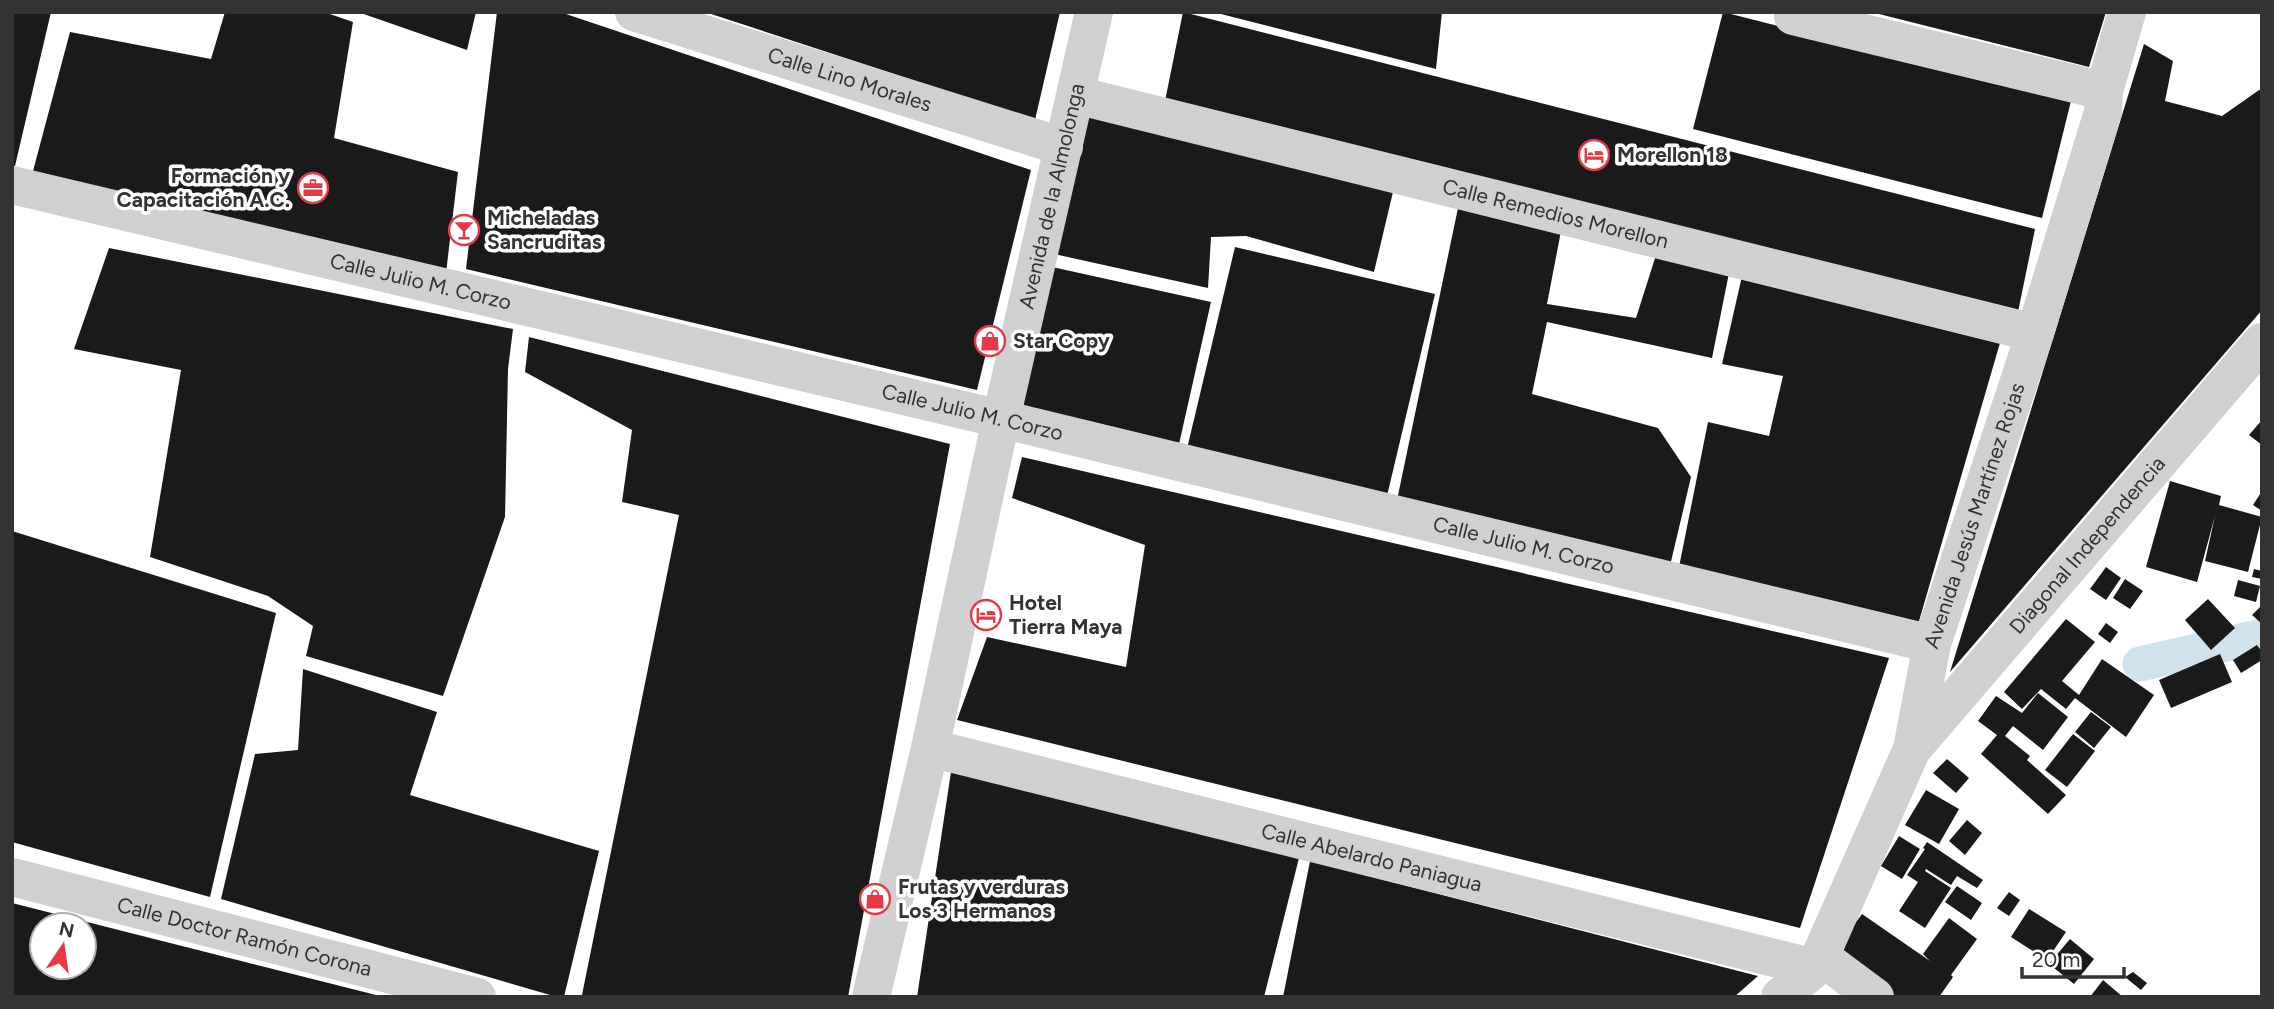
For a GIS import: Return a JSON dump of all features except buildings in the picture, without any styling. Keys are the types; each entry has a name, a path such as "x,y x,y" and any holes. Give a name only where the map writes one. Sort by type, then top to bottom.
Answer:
{"street":[{"name":"Calle Lino Morales","path":"634,12 1064,147"},
{"name":"Avenida de la Almolonga","path":"871,997 930,748 1001,419 1094,12"},
{"name":"Avenida Jesús Martínez Rojas","path":"1780,997 1816,964 1912,749 1932,645 2035,333 2103,112 2104,91 2127,12"},
{"path":"1793,16 2104,91"},
{"name":"Calle Remedios Morellon","path":"1076,95 2035,333"},
{"name":"Calle Julio M. Corzo","path":"12,185 1001,419 1932,645"},
{"name":"Diagonal Independencia","path":"1912,749 2262,342"},
{"name":"Calle Abelardo Paniagua","path":"930,748 1816,964 1832,965 1875,997"},
{"name":"Calle Doctor Ramón Corona","path":"12,877 477,997"}],"waterway":[{"path":"2140,664 2262,636"}],"place":[{"name":"Morellon 18","path":"1594,155"},
{"name":"Formación y Capacitación A.C.","path":"313,188"},
{"name":"Micheladas Sancruditas","path":"464,230"},
{"name":"Star Copy","path":"990,341"},
{"name":"Hotel Tierra Maya","path":"986,615"},
{"name":"Frutas y verduras Los 3 Hermanos","path":"875,899"}]}
